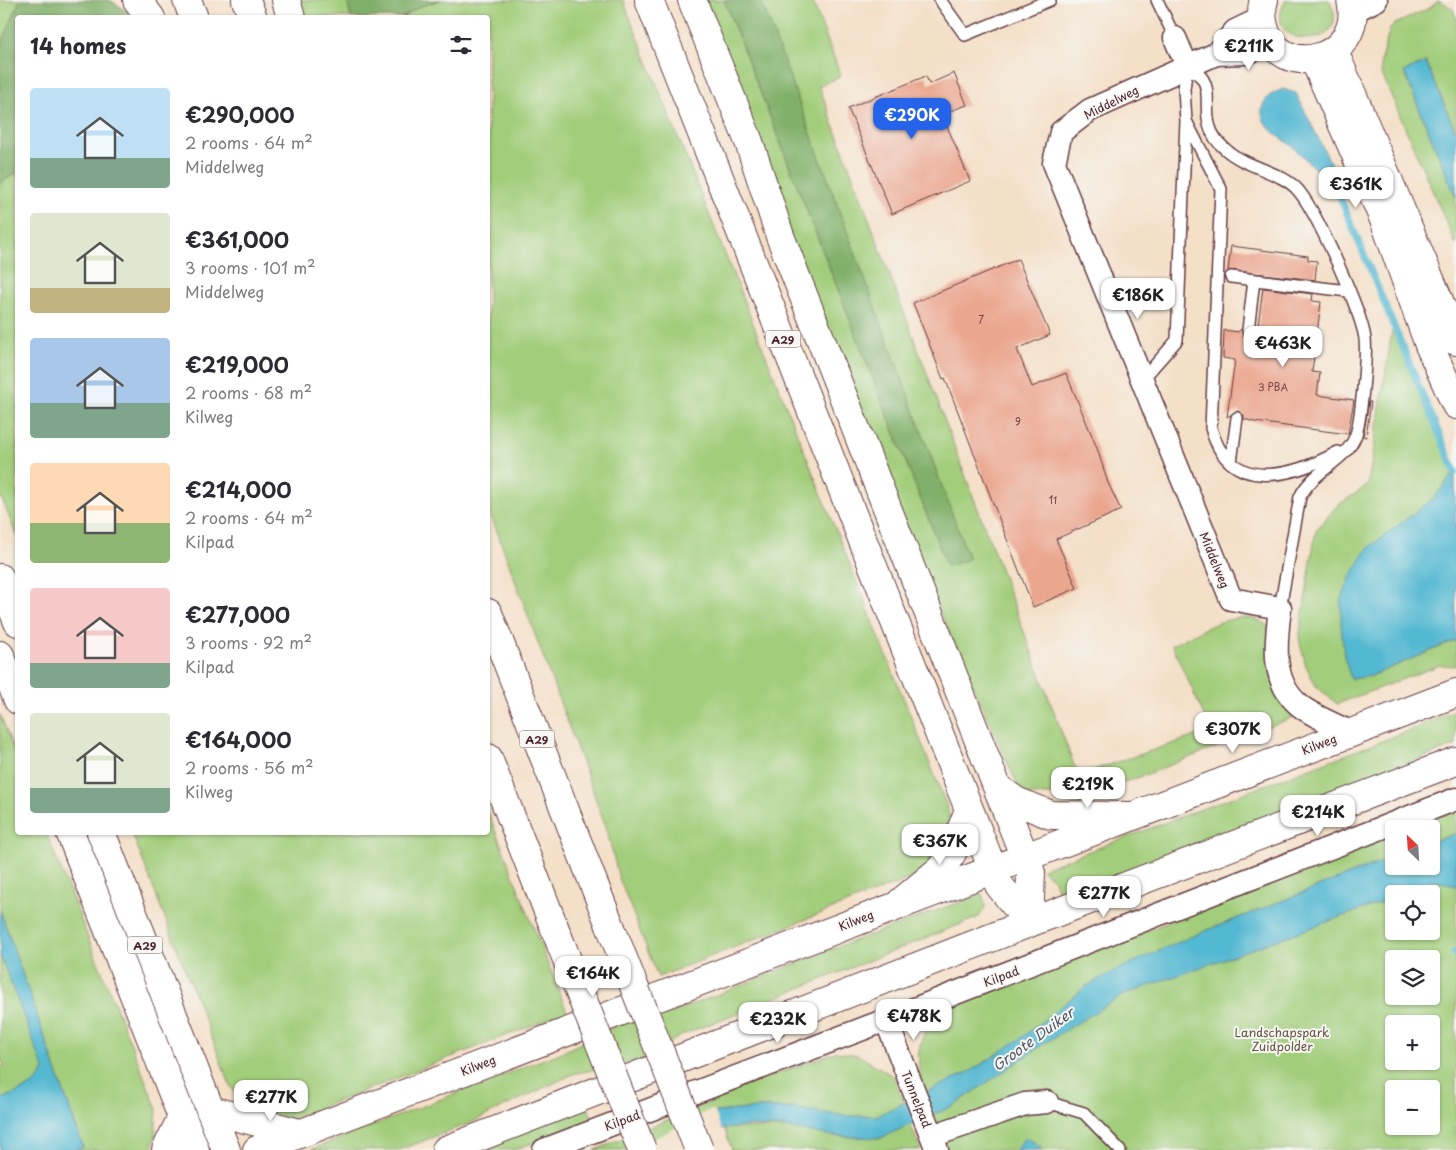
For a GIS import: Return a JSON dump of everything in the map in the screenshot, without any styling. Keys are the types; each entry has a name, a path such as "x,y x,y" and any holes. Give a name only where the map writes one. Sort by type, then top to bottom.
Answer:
{"main road":[{"path":"137,0 149,15"},
{"path":"187,0 193,15"},
{"path":"246,0 252,15"},
{"path":"286,0 290,15"},
{"name":"A29","path":"649,0 999,885 1028,923"},
{"name":"A29","path":"692,0 749,142 780,236 1025,856 1031,873 1028,923"},
{"path":"1263,9 1265,31 1272,43 1284,53 1299,59 1324,55 1345,40 1360,4"},
{"path":"1324,55 1456,341"},
{"path":"1324,55 1429,345 1456,405"},
{"path":"0,578 15,615"},
{"name":"A29","path":"490,618 699,1150"},
{"path":"0,655 15,692"},
{"name":"Kilweg","path":"257,1150 901,902 993,869 1456,693"},
{"path":"446,1150 1028,923 1456,761"},
{"path":"490,763 642,1150"},
{"path":"999,789 1016,801 1051,815 1131,816"},
{"path":"901,902 943,867 952,853 970,810"},
{"name":"A29","path":"71,835 195,1150"},
{"name":"A29","path":"102,835 226,1150"},
{"path":"210,1110 300,1133"},
{"path":"166,1150 182,1117"}],"street":[{"name":"Middelweg","path":"1216,54 1236,31 1263,9"},
{"path":"1175,38 1187,66"},
{"name":"Middelweg","path":"1272,43 1245,53 1216,54 1090,110 1061,132 1054,163 1231,599 1280,608"},
{"path":"1280,608 1276,658 1282,681 1298,704 1350,732"},
{"name":"Kilpad","path":"544,1150 886,1020 1456,799"},
{"name":"Tunnelpad","path":"886,1020 932,1136"},
{"path":"932,1136 1025,1104 1047,1102"}],"lane":[{"path":"940,0 965,35 1050,0"},
{"path":"1157,0 1175,38"},
{"path":"1142,380 1178,340 1186,121 1184,89 1187,66"},
{"path":"1187,66 1202,78 1206,91 1208,124 1215,138 1235,157 1297,188 1315,218 1348,291 1365,340 1356,435 1352,444 1341,456 1314,476 1300,497 1280,608"},
{"path":"1186,121 1221,189 1211,428 1221,451 1231,462 1257,475 1276,476 1317,462 1352,444"},
{"path":"1231,277 1348,291"},
{"path":"1248,330 1254,280"},
{"path":"1231,462 1237,418"},
{"path":"1047,1102 1084,1113 1120,1150"}],"green space":[{"path":"0,0 20,0 0,48"},
{"path":"20,0 110,0 133,15 15,15 15,173 0,184 0,48"},
{"path":"295,0 347,0 351,15 300,15"},
{"path":"347,0 441,0 421,6 405,15 350,15"},
{"path":"441,0 623,0 948,809 950,823 934,863 912,878 658,977 619,878 606,827 490,512 490,15 407,15 421,6"},
{"path":"695,0 724,0 947,566 969,559 761,0 812,0 841,76 819,86 1074,765 1081,772 1093,770 1211,731 1172,645 1207,627 1232,619 1245,618 1257,620 1268,626 1299,715 1137,778 1082,795 1022,795 943,619"},
{"path":"724,0 761,0 969,559 947,566"},
{"path":"1286,0 1329,0 1334,17 1330,29 1320,36 1307,39 1294,36 1284,29 1280,17"},
{"path":"1439,0 1453,9 1456,17 1456,132 1426,62 1404,72 1456,197 1456,245 1381,72 1381,59 1390,29 1395,24 1430,8"},
{"path":"15,173 15,532 0,494 0,184"},
{"path":"1393,324 1455,472 1433,499 1369,548 1341,601 1344,656 1351,679 1371,676 1456,640 1456,666 1440,665 1337,704 1316,686 1306,666 1299,639 1316,530 1337,506 1368,485"},
{"path":"1456,710 1456,745 1074,892 1058,892 1054,880 1042,869 1398,735"},
{"path":"0,714 15,754 15,835 47,835 157,1109 155,1138 151,1150 73,1150 83,1147 0,910"},
{"path":"1456,810 1456,833 1440,839 1440,820 1430,820"},
{"path":"490,817 567,1012 292,1119 244,1107 230,1085 133,835 490,835"},
{"name":"Landschapspark Zuidpolder","path":"1385,838 1385,861 1195,935 1088,985 1080,992 1385,886 1385,940 1440,940 1440,885 1387,885 1416,875 1440,875 1440,867 1456,861 1456,1150 948,1150 933,1115 953,1106 989,1059 971,1071 925,1093 918,1060 921,1041 938,1012"},
{"path":"982,894 986,906 979,917 682,1035 643,1059 573,1074 468,1124 399,1150 310,1150 565,1051 628,1019 674,1012 837,947"},
{"path":"0,955 44,1069 38,1080 19,1092 0,1100 0,1068 4,1066 0,1055"},
{"path":"836,1052 858,1055 893,1076 905,1103 876,1116 845,1116 791,1108 757,1108 708,1113 636,1150 595,1150 717,1099 732,1090"},
{"path":"588,1107 593,1120 514,1150 476,1150"},
{"path":"910,1124 921,1150 732,1150 724,1128 788,1128 833,1136 880,1138"}],"water":[{"path":"1426,62 1456,132 1456,197 1404,72"},
{"path":"1283,89 1296,93 1337,176 1327,180 1293,147 1272,131 1264,121 1262,109 1265,101 1272,94"},
{"path":"1455,472 1456,640 1371,676 1351,679 1344,656 1341,601 1351,576 1368,548 1433,499"},
{"name":"Groote Duiker","path":"1456,833 1456,885 1431,880 1422,885 1385,885 1385,901 1123,995 1045,1043 953,1106 880,1138 833,1136 788,1128 749,1126 709,1131 708,1113 757,1108 791,1108 845,1116 876,1116 971,1071 1020,1039 1088,985 1116,970 1195,935 1385,861 1385,875 1440,875 1440,839"},
{"path":"0,910 83,1147 75,1150 0,1150 0,1100 32,1084 42,1075 44,1069 0,955"},
{"path":"1025,1137 1040,1146 1041,1150 1016,1150"}],"pier":[{"path":"714,1110 722,1131 710,1133 672,1150 633,1150 707,1111"}],"building":[{"path":"954,73 967,105 942,114 970,181 892,214 848,108 926,76 929,84"},
{"path":"1231,246 1308,256 1308,260 1317,261 1315,280 1228,270"},
{"path":"1018,259 1050,335 1017,349 1032,387 1066,373 1097,448 1108,483 1121,510 1056,539 1077,588 1033,607 945,378 943,379 913,303"},
{"path":"1263,288 1313,294 1312,301 1321,302 1312,372 1320,373 1317,395 1354,400 1348,434 1255,422 1244,419 1244,415 1238,411 1227,417 1235,360 1223,358 1224,330 1238,332 1241,329 1243,336 1248,337 1257,332"},
{"path":"1369,402 1371,402 1366,437 1363,436"}],"waterway":[{"path":"1332,178 1455,472"},
{"path":"1454,952 1456,956"}]}
